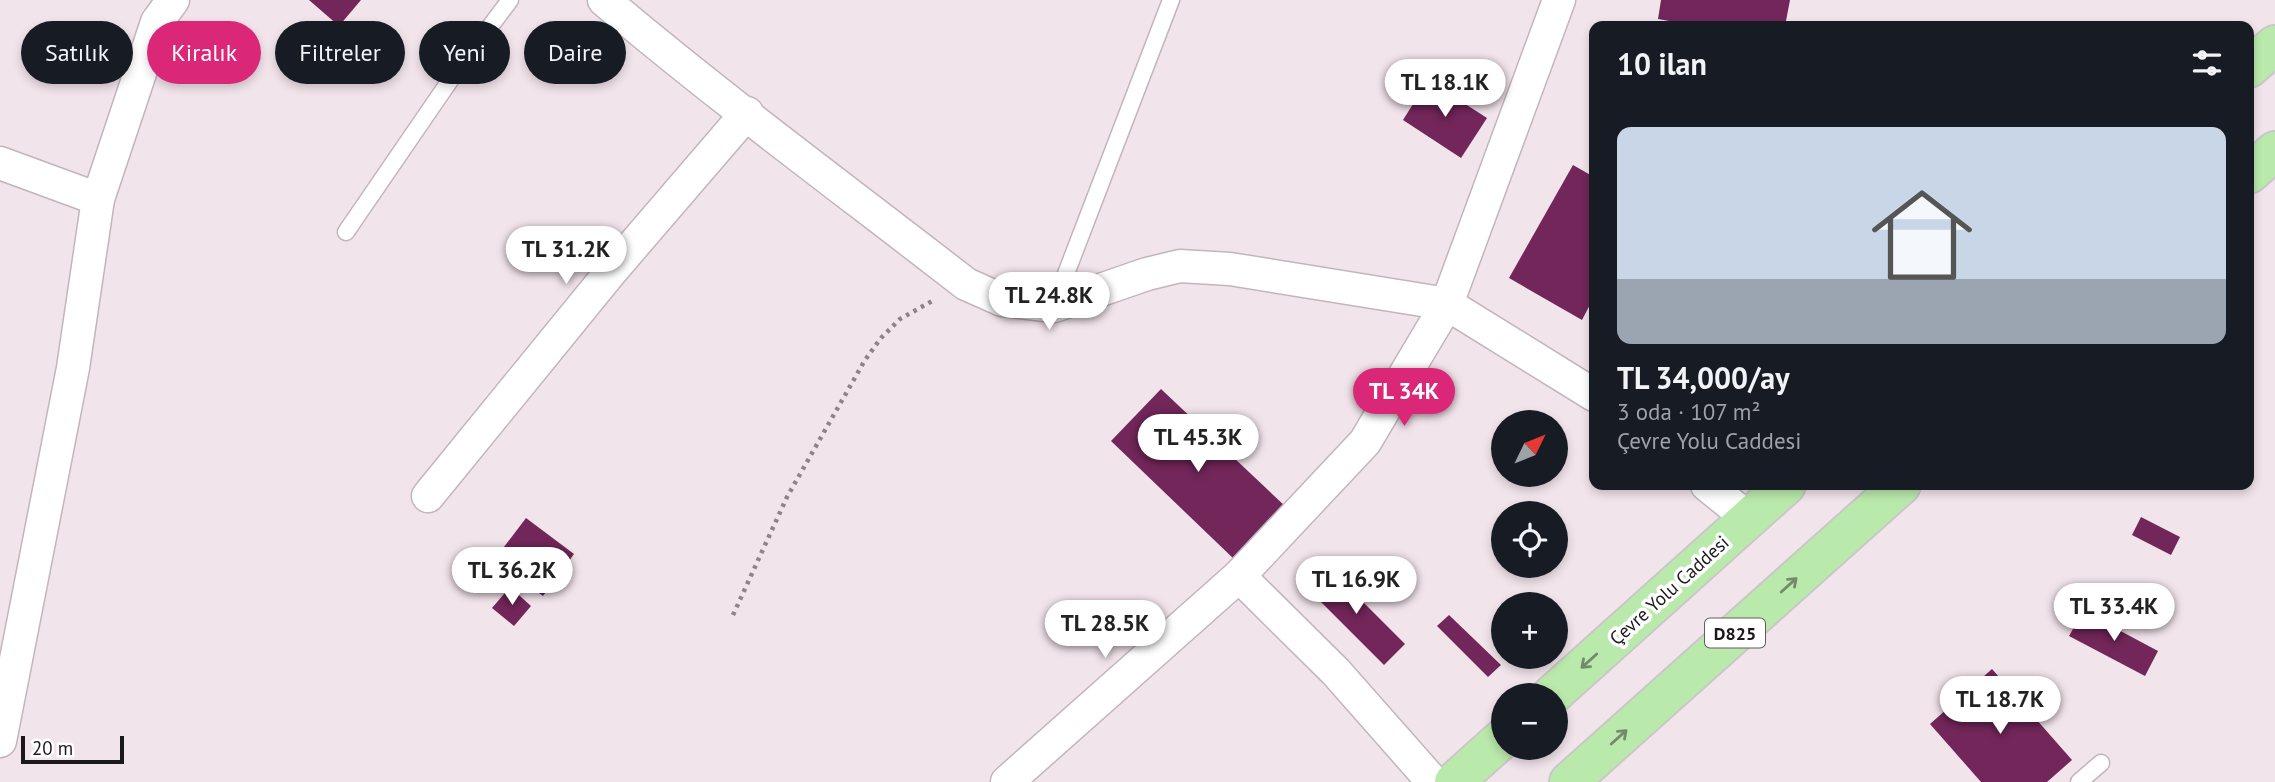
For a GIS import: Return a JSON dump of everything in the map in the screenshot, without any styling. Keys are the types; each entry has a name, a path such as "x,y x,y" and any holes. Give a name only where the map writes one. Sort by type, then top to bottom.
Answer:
{"highway":[{"path":"2254,64 2275,45"},
{"path":"2254,170 2275,151"},
{"name":"Çevre Yolu Caddesi","path":"1565,683 1780,490"},
{"name":"D825","path":"1569,782 1895,490"},
{"path":"1454,782 1491,749"}],"street":[{"path":"0,741 73,368 98,199 157,22 173,0"},
{"path":"604,0 681,65 747,113 966,284 1002,299 1054,306 1147,274 1180,266 1230,269 1447,304 1589,392"},
{"path":"1007,782 1239,576 1365,442 1447,304 1558,0"},
{"path":"429,496 613,269 747,113"},
{"path":"0,163 98,199"},
{"path":"1713,490 1748,518"},
{"path":"1239,576 1336,672 1433,782"}],"lane":[{"path":"346,232 453,76 510,0"},
{"path":"1054,306 1171,0"},
{"path":"2079,782 2101,763"}],"path":[{"path":"733,615 787,497 873,349 881,338 913,310 966,284"}],"building":[{"path":"309,0 361,0 343,21 333,21"},
{"path":"1661,0 1790,0 1786,21 1658,19"},
{"path":"1428,80 1487,118 1461,158 1403,120"},
{"path":"1573,165 1589,174 1589,307 1582,320 1509,278"},
{"path":"1161,389 1286,507 1235,560 1111,441"},
{"path":"2141,517 2180,537 2171,555 2132,535"},
{"path":"526,518 574,554 543,596 494,560"},
{"path":"1329,568 1405,644 1384,665 1308,589"},
{"path":"510,587 531,606 514,626 492,608"},
{"path":"2083,611 2158,651 2145,676 2069,636"},
{"path":"1449,615 1491,655 1491,669 1497,669 1488,677 1437,626"},
{"path":"1992,669 2072,760 2047,782 1981,782 1930,724"}]}
